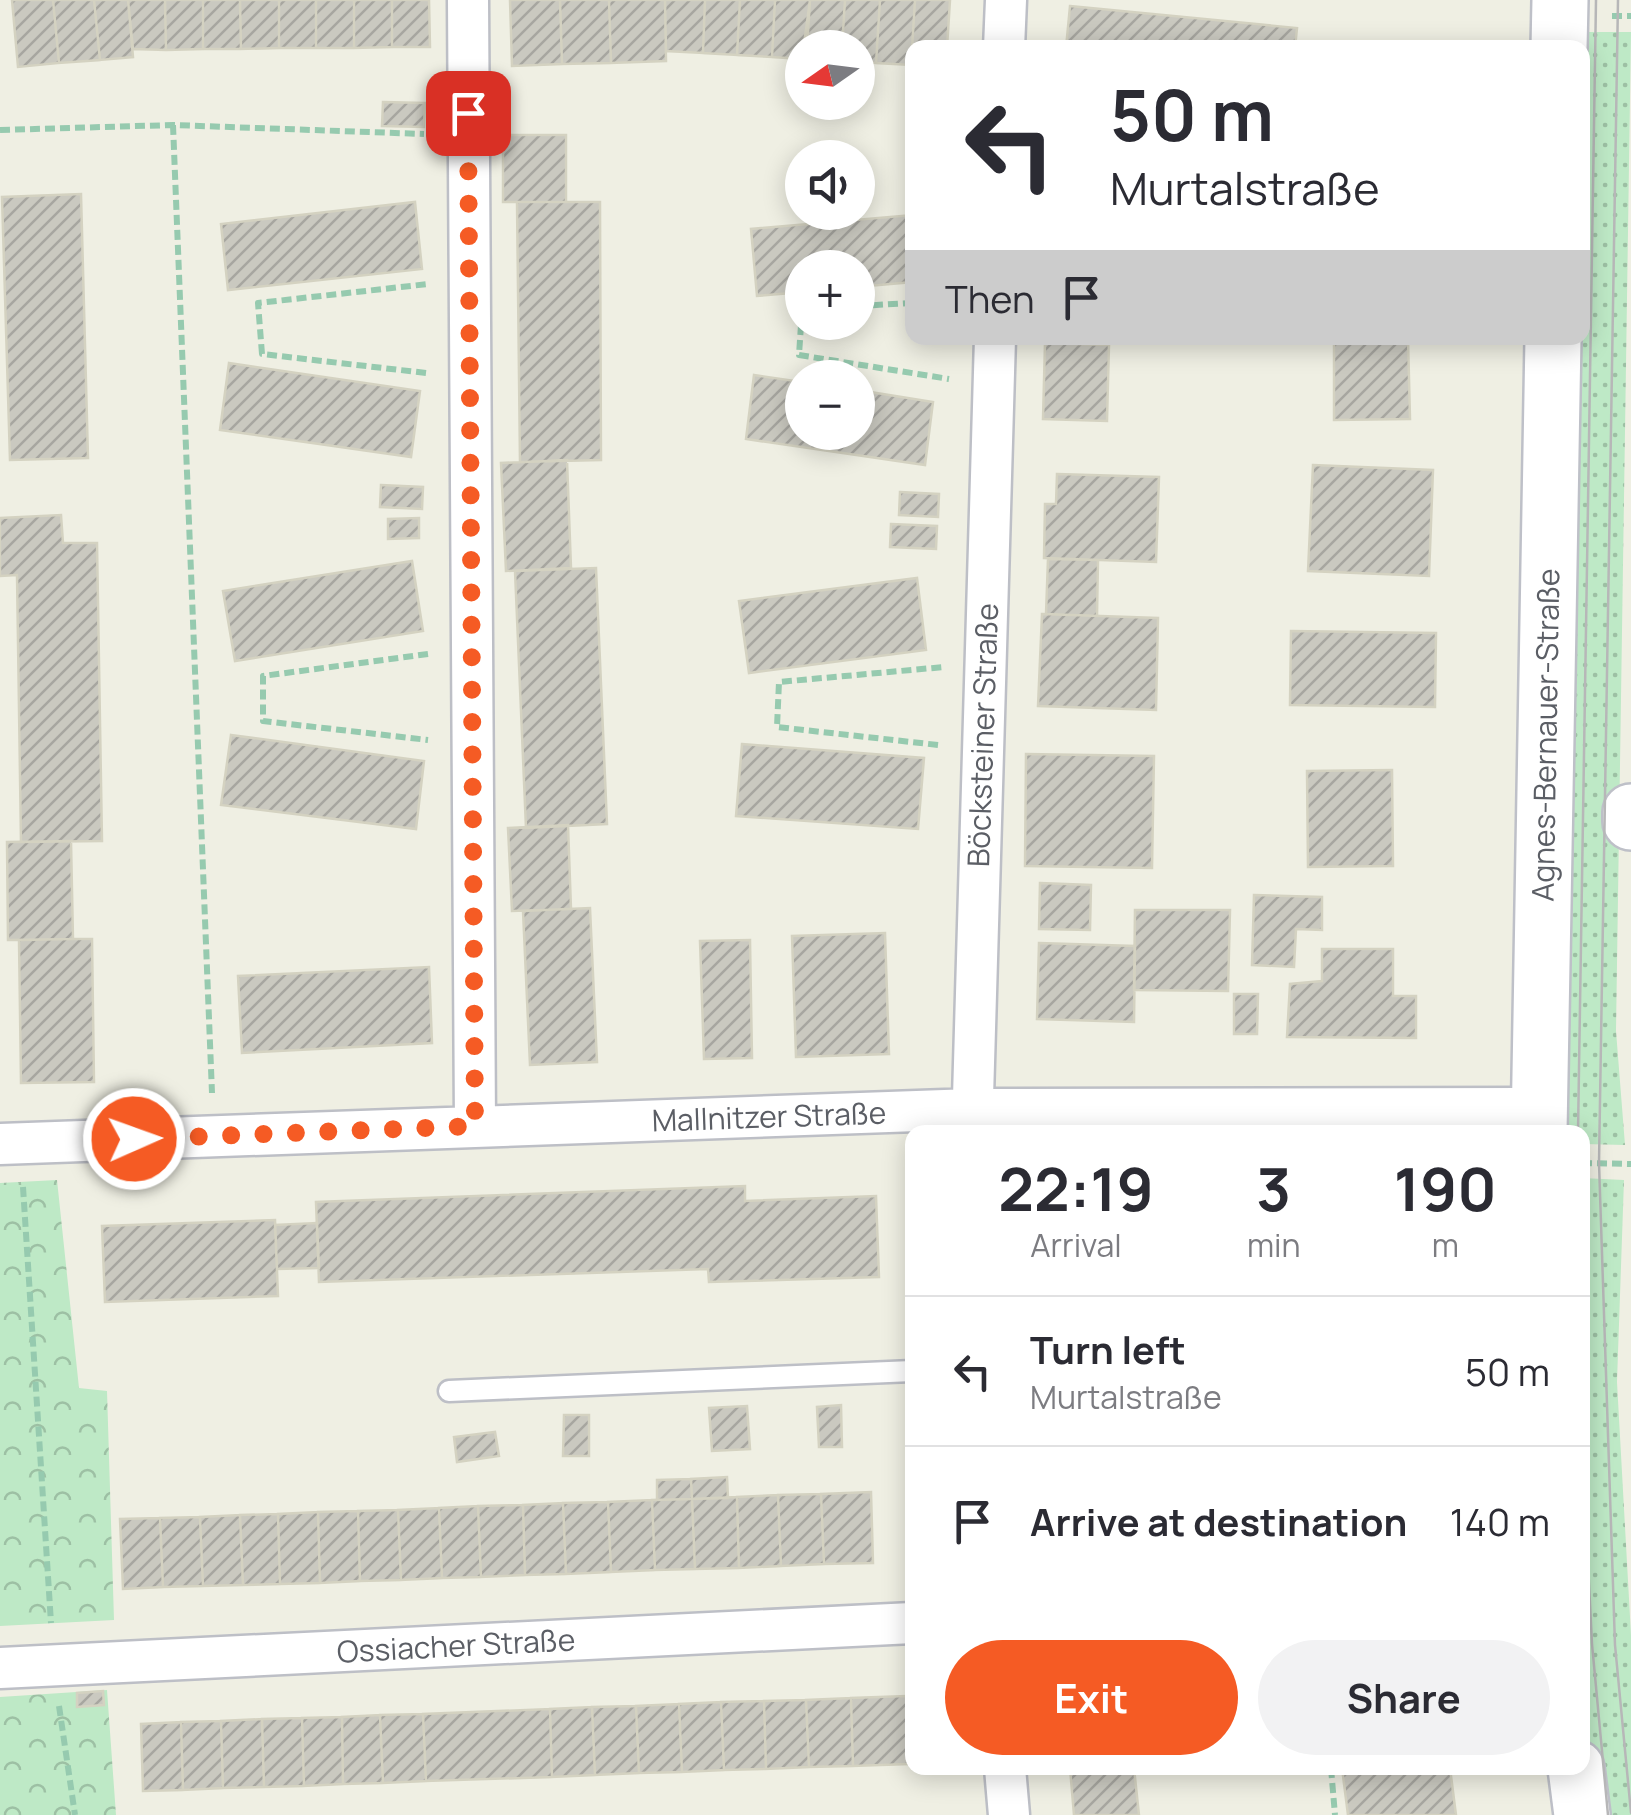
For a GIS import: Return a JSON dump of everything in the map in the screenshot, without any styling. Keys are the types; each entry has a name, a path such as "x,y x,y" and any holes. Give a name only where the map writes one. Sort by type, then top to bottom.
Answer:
{"main road":[{"path":"1559,40 1560,0"},
{"name":"Agnes-Bernauer-Straße","path":"1539,1120 1554,345"},
{"path":"1631,812 1631,822"},
{"path":"1577,1775 1582,1815"}],"street":[{"path":"468,0 475,1126"},
{"path":"1004,40 1006,0"},
{"name":"Böcksteiner Straße","path":"972,1121 995,345"},
{"name":"Mallnitzer Straße","path":"11,1160 475,1126 1539,1120"},
{"name":"Ossiacher Straße","path":"0,1668 905,1623"},
{"path":"1006,1775 1009,1815"}],"lane":[{"path":"449,1391 905,1371"}],"path":[{"path":"174,125 212,1106"},
{"path":"0,130 174,125 440,134"},
{"path":"437,374 262,354 258,303 438,282"},
{"path":"875,305 905,303"},
{"path":"800,340 799,355 956,380"},
{"path":"438,652 263,676 263,721 440,741"},
{"path":"948,746 777,727 780,682 950,666"},
{"path":"11,1160 52,1638"},
{"path":"1590,1163 1631,1164"},
{"path":"59,1704 75,1815"},
{"path":"1331,1775 1335,1815"}],"green space":[{"path":"1579,32 1631,32 1616,1031 1625,1145 1590,1144 1590,1125 1554,1125 1582,345 1590,345 1590,40 1579,40"},
{"path":"1590,1178 1624,1180 1617,1382 1631,1635 1631,1815 1597,1815 1590,1754"},
{"path":"57,1180 79,1388 107,1391 114,1620 0,1626 0,1183"},
{"path":"107,1690 116,1815 0,1815 0,1697"}],"building":[{"path":"12,0 53,0 59,63 18,67"},
{"path":"53,0 94,0 100,60 59,63"},
{"path":"94,0 128,0 133,57 100,60"},
{"path":"128,0 165,0 166,50 133,49"},
{"path":"165,0 203,0 203,49 166,50"},
{"path":"203,0 240,0 241,49 203,49"},
{"path":"240,0 279,0 279,48 241,49"},
{"path":"279,0 316,0 316,48 279,48"},
{"path":"316,0 354,0 354,48 316,48"},
{"path":"354,0 392,0 392,47 354,48"},
{"path":"392,0 429,0 430,47 392,47"},
{"path":"510,0 560,0 562,64 512,66"},
{"path":"560,0 609,0 611,63 562,64"},
{"path":"609,0 665,0 666,61 611,63"},
{"path":"665,0 705,0 703,53 666,51"},
{"path":"705,0 740,0 737,55 703,53"},
{"path":"740,0 775,0 772,57 737,55"},
{"path":"775,0 810,0 806,30 785,30 785,58 772,57"},
{"path":"810,0 845,0 843,30 808,30"},
{"path":"845,0 880,0 876,63 875,30 843,30"},
{"path":"880,0 915,0 913,40 905,40 905,65 876,63"},
{"path":"915,0 950,0 948,40 912,40"},
{"path":"1070,6 1297,28 1296,40 1067,40"},
{"path":"383,102 425,103 424,127 382,126"},
{"path":"503,135 566,135 566,202 503,202"},
{"path":"81,194 88,458 10,460 2,197"},
{"path":"415,202 422,269 228,290 221,224"},
{"path":"517,202 600,202 601,460 520,462"},
{"path":"905,216 905,283 875,285 875,250 785,250 785,294 757,296 751,229 785,226 785,230 875,230 875,218"},
{"path":"1045,345 1109,345 1107,421 1043,419"},
{"path":"1334,345 1408,345 1410,419 1334,420"},
{"path":"229,363 420,391 411,457 220,430"},
{"path":"754,375 785,380 785,445 746,439"},
{"path":"875,393 933,402 925,465 822,450 875,450"},
{"path":"567,460 571,568 506,571 501,463"},
{"path":"1313,465 1433,470 1429,576 1308,571"},
{"path":"1057,474 1159,477 1156,562 1044,558 1045,504 1056,504"},
{"path":"381,485 423,487 422,509 380,507"},
{"path":"900,492 939,494 938,517 899,515"},
{"path":"61,515 63,543 97,543 102,841 21,842 17,575 0,576 0,518"},
{"path":"419,518 419,538 388,539 388,519"},
{"path":"891,524 937,526 936,549 890,547"},
{"path":"1048,559 1098,560 1097,616 1046,614"},
{"path":"412,561 423,631 235,661 223,591"},
{"path":"596,568 607,824 526,828 515,571"},
{"path":"917,578 926,650 749,673 739,601"},
{"path":"1042,614 1158,618 1156,710 1038,706"},
{"path":"1291,631 1436,633 1435,707 1290,705"},
{"path":"231,735 424,761 416,829 221,805"},
{"path":"742,744 924,758 918,829 736,816"},
{"path":"1026,754 1154,756 1152,868 1025,866"},
{"path":"1392,770 1393,866 1308,867 1307,771"},
{"path":"568,825 571,909 512,911 508,828"},
{"path":"71,841 73,939 8,940 7,842"},
{"path":"1040,883 1091,885 1090,930 1039,929"},
{"path":"1254,895 1322,897 1322,930 1296,929 1294,967 1252,965"},
{"path":"590,908 597,1062 530,1065 523,911"},
{"path":"1135,910 1230,910 1228,991 1134,990"},
{"path":"885,933 889,1054 796,1057 792,936"},
{"path":"92,939 94,1082 21,1083 19,940"},
{"path":"750,940 752,1058 704,1059 700,941"},
{"path":"1039,943 1135,946 1134,1022 1037,1019"},
{"path":"1322,949 1393,949 1393,996 1416,996 1416,1038 1287,1037 1290,984 1322,981"},
{"path":"429,967 432,1043 242,1053 238,976"},
{"path":"1234,994 1258,994 1257,1034 1234,1034"},
{"path":"745,1186 745,1201 876,1196 879,1277 709,1282 708,1269 319,1282 316,1202"},
{"path":"275,1220 278,1296 105,1302 102,1226"},
{"path":"317,1223 319,1268 277,1269 275,1225"},
{"path":"841,1405 842,1447 819,1447 817,1407"},
{"path":"747,1406 750,1449 712,1451 709,1408"},
{"path":"564,1415 589,1415 589,1456 563,1456"},
{"path":"495,1432 499,1456 457,1462 454,1437"},
{"path":"727,1477 728,1498 692,1499 691,1479"},
{"path":"691,1479 692,1499 657,1500 657,1480"},
{"path":"871,1492 873,1563 824,1564 821,1494"},
{"path":"821,1494 824,1564 781,1566 778,1495"},
{"path":"778,1495 781,1566 739,1568 737,1497"},
{"path":"737,1497 739,1568 695,1569 692,1499"},
{"path":"692,1499 695,1569 655,1570 652,1500"},
{"path":"652,1500 655,1570 611,1572 608,1502"},
{"path":"608,1502 611,1572 566,1574 563,1503"},
{"path":"563,1503 566,1574 525,1575 523,1505"},
{"path":"523,1505 525,1575 481,1577 478,1506"},
{"path":"478,1506 481,1577 442,1578 439,1508"},
{"path":"439,1508 442,1578 401,1580 398,1510"},
{"path":"398,1510 401,1580 360,1581 358,1511"},
{"path":"358,1511 360,1581 320,1583 318,1512"},
{"path":"318,1512 320,1583 280,1584 278,1514"},
{"path":"278,1514 280,1584 243,1585 240,1515"},
{"path":"240,1515 243,1585 203,1586 200,1517"},
{"path":"200,1517 203,1586 163,1587 160,1518"},
{"path":"160,1518 163,1587 123,1589 120,1519"},
{"path":"103,1691 104,1705 77,1707 77,1693"},
{"path":"905,1696 905,1764 853,1766 851,1698"},
{"path":"851,1698 853,1766 809,1767 806,1700"},
{"path":"806,1700 809,1767 766,1769 764,1701"},
{"path":"764,1701 766,1769 724,1770 721,1702"},
{"path":"721,1702 724,1770 682,1772 679,1704"},
{"path":"679,1704 682,1772 639,1773 636,1706"},
{"path":"636,1706 639,1773 595,1775 592,1707"},
{"path":"592,1707 595,1775 552,1777 550,1709"},
{"path":"550,1709 552,1777 426,1781 423,1714"},
{"path":"423,1714 426,1781 383,1783 380,1715"},
{"path":"380,1715 383,1783 343,1784 342,1717"},
{"path":"342,1717 343,1784 304,1786 302,1718"},
{"path":"302,1718 304,1786 264,1787 262,1719"},
{"path":"262,1719 264,1787 223,1788 221,1721"},
{"path":"221,1721 223,1788 183,1790 181,1722"},
{"path":"181,1722 183,1790 143,1791 141,1724"},
{"path":"1071,1775 1135,1775 1139,1815 1074,1815"},
{"path":"1343,1775 1451,1775 1456,1815 1348,1815"}],"tram line":[{"path":"1578,1125 1596,0"},
{"path":"1618,0 1599,1163 1615,1645 1631,1813"},
{"path":"1590,1604 1608,1815"}],"route":[{"path":"134,1139 475,1126 468,113"}]}
